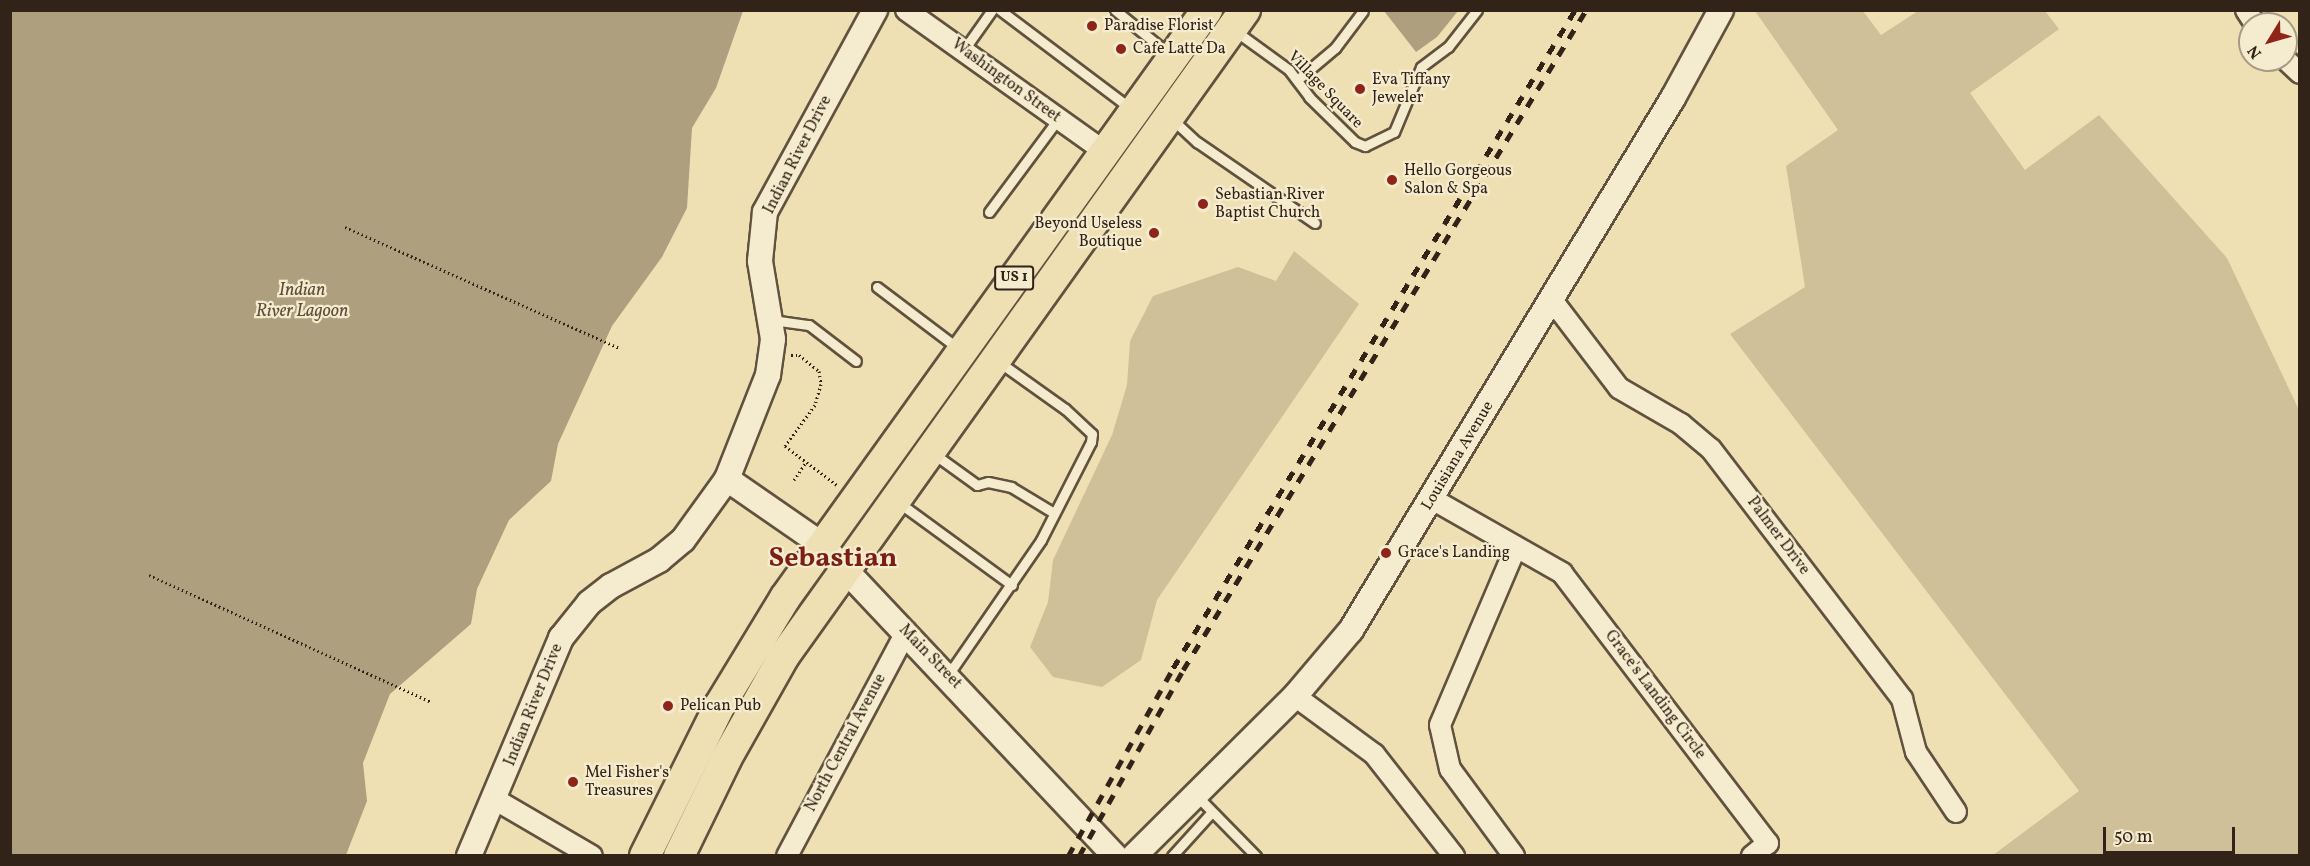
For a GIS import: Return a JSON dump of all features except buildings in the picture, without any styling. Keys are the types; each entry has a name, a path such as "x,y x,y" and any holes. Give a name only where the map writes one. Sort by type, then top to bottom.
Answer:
{"main road":[{"name":"US 1","path":"645,855 720,705 821,544 1207,10"},
{"name":"US 1","path":"679,855 726,759 784,656 844,568 1239,20"},
{"path":"1169,116 1164,93 1172,60"},
{"path":"1100,212 1108,173 1105,152"}],"street":[{"name":"Indian River Drive","path":"469,855 496,800 561,638 589,603 659,560 683,540 727,479 768,375 773,339 760,261 765,212 875,10"},
{"name":"Washington Street","path":"906,10 1105,152"},
{"name":"Louisiana Avenue","path":"1134,855 1294,696 1351,630 1673,98 1721,10"},
{"name":"Palmer Drive","path":"1552,300 1619,388 1681,424 1711,449 1902,699 1916,752 1956,812"},
{"name":"Main Street","path":"727,479 821,544 948,675 1115,855"},
{"name":"Grace's Landing Circle","path":"1432,499 1515,549 1562,573 1768,843 1752,855"},
{"path":"1514,855 1450,769 1440,725 1515,549"},
{"name":"North Central Avenue","path":"786,855 906,632"},
{"path":"1294,696 1374,754 1454,855"},
{"path":"496,800 592,855"}],"lane":[{"path":"963,51 992,10"},
{"path":"999,10 1134,112"},
{"path":"1115,10 1172,60"},
{"name":"Village Square","path":"1239,20 1355,142 1365,146 1377,143 1394,132 1421,67 1448,47 1476,10"},
{"path":"1297,80 1335,48 1363,11"},
{"path":"1169,116 1197,142 1315,223"},
{"path":"989,212 1058,119"},
{"path":"877,287 961,350"},
{"path":"769,320 809,325 856,361"},
{"path":"948,675 1012,585 1083,461 1092,434 1065,409 994,359"},
{"path":"929,450 977,485 988,482 1011,487 1054,513"},
{"path":"894,499 1012,585"},
{"path":"1195,794 1211,813 1256,855"},
{"path":"1172,855 1211,813"}],"path":[{"path":"345,226 620,348"},
{"path":"790,355 799,355 819,372 820,384 815,405 785,446 837,485"},
{"path":"794,480 806,462"},
{"path":"149,575 432,702"}],"shaded area":[{"path":"1755,11 1863,11 1881,35 1918,11 2045,11 2059,29 1970,93 2025,170 2099,115 2227,258 2299,410 2299,855 1993,855 2079,791 1730,334 1805,287 1786,166 1838,130"},
{"path":"1294,251 1359,304 1157,600 1141,660 1102,687 1053,677 1030,647 1048,602 1053,560 1112,435 1127,385 1130,341 1153,296 1238,267 1276,281"}],"water":[{"name":"Indian River Lagoon","path":"10,11 743,11 716,88 692,128 687,208 662,257 612,326 558,444 551,481 509,520 477,589 471,624 390,694 363,763 367,801 346,855 11,855"},
{"path":"1384,11 1458,11 1437,37 1416,52"}],"railway":[{"path":"1068,856 1173,668 1575,10"},
{"path":"1079,856 1183,670 1586,10"}],"place":[{"name":"Paradise Florist","path":"1092,26"},
{"name":"Cafe Latte Da","path":"1121,49"},
{"name":"Eva Tiffany Jeweler","path":"1360,89"},
{"name":"Hello Gorgeous Salon & Spa","path":"1392,180"},
{"name":"Sebastian River Baptist Church","path":"1203,204"},
{"name":"Beyond Useless Boutique","path":"1154,233"},
{"name":"Grace's Landing","path":"1386,553"},
{"name":"Pelican Pub","path":"668,706"},
{"name":"Mel Fisher's Treasures","path":"573,782"}],"district":[{"name":"Sebastian","path":"833,559"}]}
